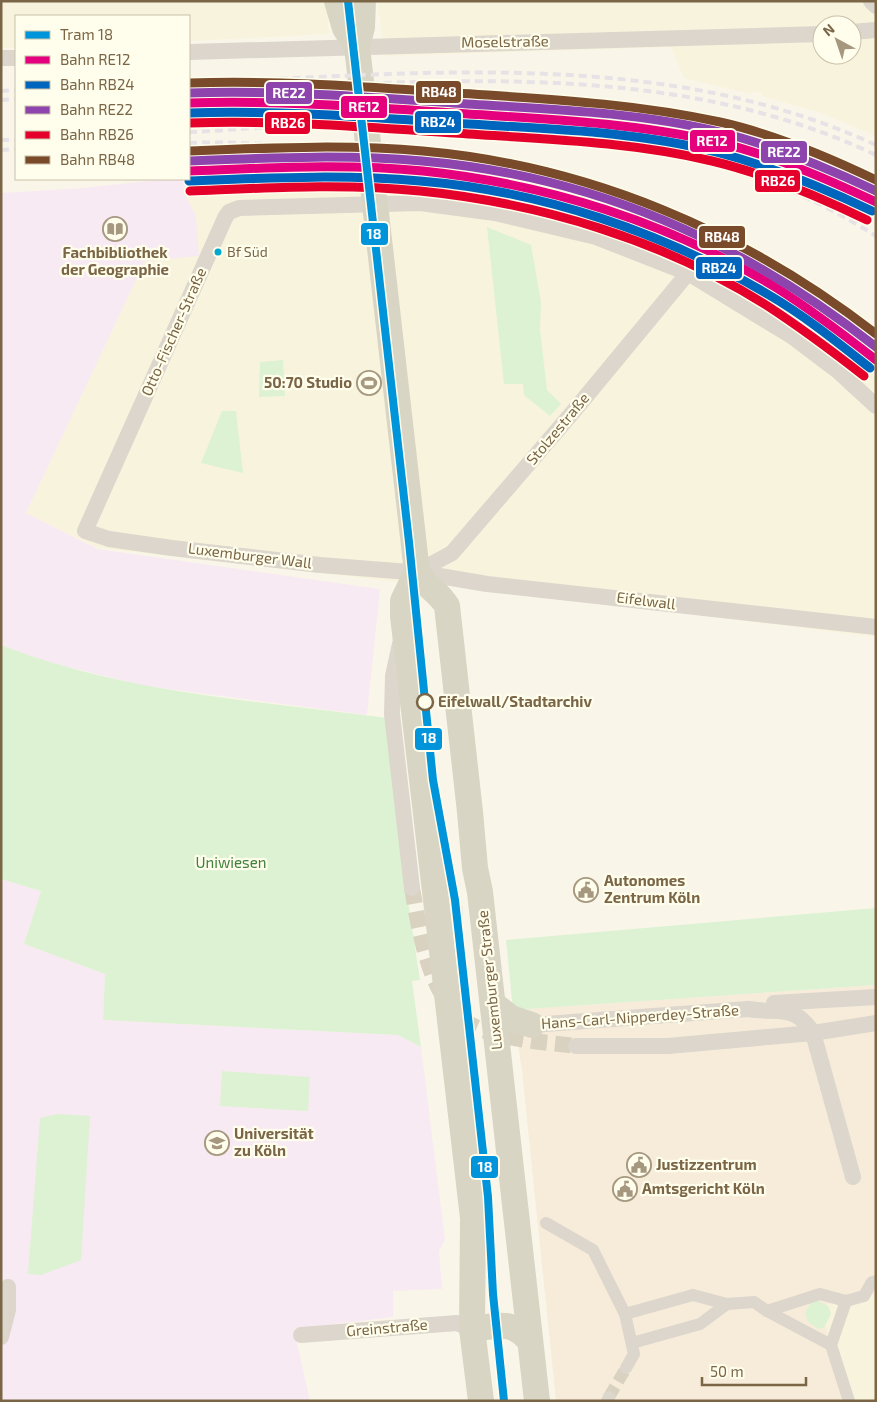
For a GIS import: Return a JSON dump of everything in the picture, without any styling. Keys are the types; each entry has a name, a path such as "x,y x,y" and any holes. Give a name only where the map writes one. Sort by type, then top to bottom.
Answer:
{"main road":[{"path":"337,1 345,28 357,47"},
{"path":"363,1 362,27 357,47 417,572 403,601 404,627 473,1218 472,1329 481,1401"},
{"name":"Luxemburger Straße","path":"417,572 424,582 442,596 447,606 470,812 474,868 480,892 537,1401"},
{"path":"493,1004 511,1018 532,1025"},
{"path":"499,1053 513,1035 532,1025"},
{"path":"472,1329 509,1324 521,1329 530,1341"}],"street":[{"path":"871,1 876,6"},
{"path":"862,31 876,30"},
{"name":"Moselstraße","path":"190,52 812,34"},
{"path":"1,58 15,58"},
{"name":"Otto-Fischer-Straße","path":"85,531 227,214 232,210 242,208 374,203 429,204 495,213 596,237 688,273 793,337 838,371 876,406"},
{"name":"Stolzestraße","path":"417,572 452,553 573,412 688,273"},
{"name":"Luxemburger Wall","path":"85,531 109,539 172,548 417,572"},
{"name":"Eifelwall","path":"417,572 487,584 876,627"},
{"path":"404,627 393,676 391,695 395,754 412,888"},
{"name":"Hans-Carl-Nipperdey-Straße","path":"748,1009 762,1003 876,997"},
{"name":"Hans-Carl-Nipperdey-Straße","path":"532,1025 748,1009 763,1011 781,1009 826,1023 851,1021 872,1023"},
{"path":"794,1013 807,1024 813,1033 853,1178"},
{"name":"Hans-Carl-Nipperdey-Straße","path":"576,1046 668,1046 813,1033 872,1023"},
{"path":"546,1223 592,1250 625,1314 634,1354 626,1368"},
{"path":"767,1311 820,1294 846,1301 864,1296 872,1282 876,1282"},
{"path":"1,1337 8,1310 8,1287"},
{"path":"625,1314 693,1295 727,1304 754,1302 767,1311 831,1344"},
{"path":"846,1301 831,1344 849,1401"},
{"path":"632,1343 700,1324 727,1304"},
{"name":"Greinstraße","path":"301,1335 457,1323 472,1329"}],"shaded area":[{"path":"1,1 326,1 329,34 190,41 190,15 15,15 15,48 1,48"},
{"path":"377,1 876,1 876,136 821,113 762,96 762,93 752,91 751,94 684,78 671,47 385,56"},
{"path":"312,172 350,173 397,179 508,201 588,222 697,259 792,311 876,378 876,637 472,587 390,581 98,548 26,513 145,261 196,216 184,193 183,187 189,187 190,176"},
{"path":"158,180 189,180 189,187 183,187 184,193 196,216 199,256 145,261 26,513 98,549 380,589 367,715 145,686 44,661 1,645 1,193 83,188"},
{"name":"Universität zu Köln","path":"1,879 41,891 24,944 105,974 103,1020 398,1035 421,1047 445,1240 439,1251 442,1289 393,1291 393,1317 294,1329 310,1401 1,1401"},
{"path":"876,985 876,1294 820,1306 847,1401 556,1401 522,1071 513,1010"},
{"path":"876,1294 876,1401 846,1401 820,1306"}],"green space":[{"path":"487,227 531,245 541,302 540,330 547,390 561,404 550,416 524,395 523,384 504,384"},
{"path":"283,360 285,396 259,397 260,362"},
{"path":"222,411 236,411 243,473 201,463"},
{"name":"Uniwiesen","path":"1,645 48,661 143,685 240,700 387,718 406,889 420,980 412,981 421,1047 398,1035 103,1020 105,974 24,944 41,891 1,879"},
{"path":"876,908 876,985 513,1010 506,940"},
{"path":"222,1071 310,1077 308,1111 220,1106"},
{"path":"57,1114 90,1116 81,1260 41,1275 28,1274 40,1118"},
{"path":"817,1300 828,1306 831,1314 824,1327 819,1329 808,1322 805,1313 811,1302"}],"tunnel":[{"path":"412,888 419,926 430,968 438,987 449,1004 462,1018 478,1028 502,1035 576,1046"},
{"path":"609,1397 626,1368"}],"tram line":[{"name":"18","path":"348,1 409,542 433,780 455,900 488,1197 493,1294 504,1401"},
{"path":"462,906 463,974"}],"railway":[{"path":"190,83 450,73 538,74 624,80 710,92 794,114 876,145"},
{"path":"190,92 450,81 538,82 625,88 711,101 795,123 876,155"},
{"path":"1,91 15,90"},
{"path":"406,90 587,103 646,110 704,121 762,135 819,155 876,180"},
{"path":"310,93 633,117 680,124 727,134 784,151 876,191"},
{"path":"1,100 15,99"},
{"path":"190,132 343,123 540,132 633,143 704,159 755,176 805,197 876,236"},
{"path":"1,140 15,140"},
{"path":"190,143 271,144 351,153 469,168 563,183 624,198 684,218 742,246 798,279 876,335"},
{"path":"1,150 15,149"}],"rail line":[{"name":"RB48","path":"190,83 256,82 356,86 556,100 655,110 720,122 780,139 838,162 876,180"},
{"name":"RE22","path":"190,93 255,92 354,96 554,109 654,119 720,132 780,150 819,165 876,191"},
{"name":"RE12","path":"190,103 255,102 355,106 553,120 652,130 685,135 758,153 818,176 876,202"},
{"name":"RB24","path":"190,113 255,112 355,116 586,132 651,139 716,152 776,170 815,185 872,211"},
{"name":"RB26","path":"190,123 256,122 355,126 551,139 648,149 712,161 752,172 811,194 867,220"},
{"name":"RB48","path":"190,151 306,147 394,149 485,159 546,172 605,189 663,210 719,235 773,264 826,297 876,334"},
{"name":"RE22","path":"190,161 306,157 393,159 485,169 547,181 606,198 663,220 718,246 772,275 825,309 876,347"},
{"name":"RE12","path":"190,171 306,167 394,169 469,177 515,185 560,196 605,209 649,225 693,243 734,264 801,304 876,360"},
{"name":"RB24","path":"189,181 304,177 391,179 466,186 556,205 644,234 729,272 795,312 870,368"},
{"name":"RB26","path":"190,191 363,187 420,191 465,197 555,215 643,244 685,261 726,282 791,322 864,376"}],"place":[{"name":"Fachbibliothek der Geographie","path":"115,229"},
{"name":"Bf Süd","path":"218,252"},
{"name":"50:70 Studio","path":"369,383"},
{"name":"Eifelwall/Stadtarchiv","path":"425,702"},
{"name":"Autonomes Zentrum Köln","path":"586,890"},
{"name":"Universität zu Köln","path":"217,1143"},
{"name":"Justizzentrum","path":"639,1165"},
{"name":"Amtsgericht Köln","path":"625,1189"}]}
